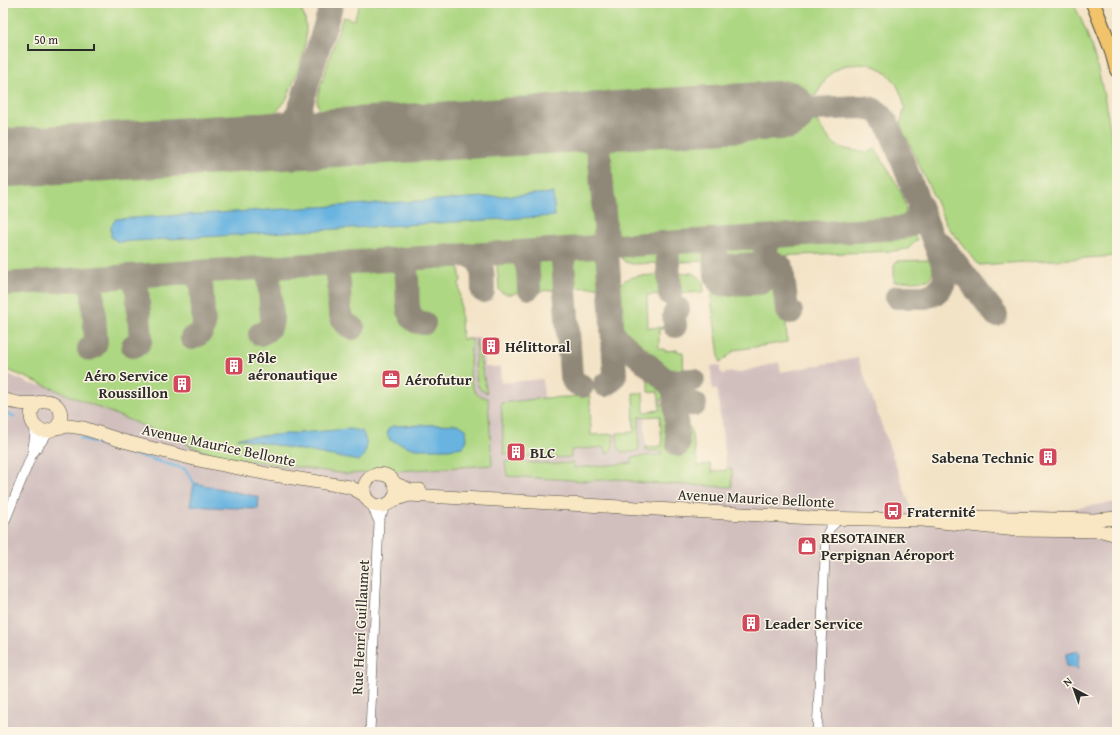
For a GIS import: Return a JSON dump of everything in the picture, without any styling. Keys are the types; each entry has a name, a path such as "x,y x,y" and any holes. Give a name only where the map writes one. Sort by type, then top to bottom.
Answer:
{"main road":[{"path":"1093,3 1111,48 1117,70"},
{"path":"1100,3 1117,49"}],"street":[{"path":"7,400 24,404 45,401 53,402 61,413 60,421 32,454"},
{"path":"7,400 23,411 41,430 52,429"},
{"path":"3,526 32,454 34,434 32,410 38,403"},
{"name":"Avenue Maurice Bellonte","path":"61,413 83,428"},
{"name":"Avenue Maurice Bellonte","path":"52,429 68,426 83,428 123,441 198,460 268,474 350,487 368,499"},
{"path":"383,474 390,477 396,484 397,492 391,502 379,507 368,499 364,488 367,481 374,475 383,474"},
{"name":"Avenue Maurice Bellonte","path":"350,487 367,481"},
{"name":"Avenue Maurice Bellonte","path":"396,484 410,490 825,512 1008,519 1094,520 1117,518"},
{"name":"Avenue Maurice Bellonte","path":"391,502 409,495 813,518 923,520 1017,530 1102,531 1117,535"},
{"name":"Rue Henri Guillaumet","path":"368,499 379,522"},
{"name":"Rue Henri Guillaumet","path":"370,732 379,522 391,502"},
{"path":"813,518 820,522 826,536"},
{"path":"817,732 826,536 830,528 840,518"}],"shaded area":[{"path":"484,338 485,367 500,367 501,383 543,379 544,398 590,396 591,435 633,432 633,393 643,393 646,447 662,446 728,483 717,389 712,389 711,366 720,365 720,371 723,374 732,372 738,373 779,362 781,372 858,358 911,508 1053,511 1117,502 1117,732 3,732 3,372 31,384 180,405 418,341"}],"green space":[{"path":"3,3 292,3 299,5 305,17 306,35 304,52 284,103 266,120 243,130 3,145"},
{"path":"360,3 1073,3 1091,44 1109,125 1115,160 1117,186 1117,256 979,265 947,226 907,138 904,139 900,126 905,107 898,87 891,77 882,70 870,64 846,65 834,71 826,79 816,95 346,125 332,120 324,115 318,106 317,97 343,17 354,20"},
{"path":"817,121 829,138 841,148 871,152 874,148 883,160 903,196 906,210 905,214 901,218 896,222 627,239 615,230 611,222 607,160 613,146 619,140 633,133"},
{"path":"558,138 572,140 579,143 586,149 593,163 598,223 596,230 592,235 582,242 3,276 3,172"},
{"path":"909,235 916,237 917,240 908,249 893,251 775,256 773,250 774,245 778,243"},
{"path":"754,244 758,246 760,254 754,258 726,259 723,257 723,248"},
{"path":"706,248 709,250 709,258 707,261 633,264 625,262 621,258 628,253 633,252"},
{"path":"577,255 591,256 595,259 603,271 603,281 601,286 576,288 572,285 570,260 572,257"},
{"path":"539,257 553,257 557,260 560,284 553,290 537,290 533,263"},
{"path":"515,259 521,265 523,288 514,294 507,294 501,292 499,289 497,267 499,261"},
{"path":"928,260 932,265 933,270 932,275 928,280 894,282 894,264 897,261"},
{"path":"456,264 459,266 461,281 459,283 462,339 472,339 470,369 472,384 474,391 478,395 488,398 492,465 347,474 216,456 3,368 3,290"},
{"path":"760,269 760,274 754,277 727,278 724,277 723,271"},
{"path":"692,273 702,280 704,292 647,295 648,328 663,327 663,329 659,329 659,349 664,349 665,351 678,350 678,352 683,352 684,377 675,378 619,331 616,292 625,280 637,276"},
{"path":"777,287 780,318 786,321 787,342 735,350 720,363 711,298 713,293 717,290"},
{"path":"476,339 487,393 481,390 478,386 476,373"},
{"path":"620,349 668,392 665,397 661,399 661,405 668,405 670,424 664,424 665,432 672,430 674,445 680,444 679,428 690,427 698,466 710,464 712,472 732,469 732,487 643,483 618,479 587,481 507,476 505,461 552,464 574,463 574,468 632,463 632,457 661,455 662,451 646,451 646,447 662,446 660,416 639,417 639,449 635,452 621,452 618,448 617,433 634,432 633,393 643,393 644,412 660,410 658,392 648,392 648,376 624,355"},
{"path":"590,396 591,435 614,434 613,446 609,452 606,454 605,447 571,450 571,457 549,458 504,454 501,403 544,398"}],"water":[{"path":"553,193 555,216 118,242 111,237 111,226 116,219"},
{"path":"458,424 466,429 467,440 463,447 448,449 415,449 390,440 387,433 389,428 393,426"},
{"path":"349,429 362,431 365,439 366,450 359,461 237,438"},
{"path":"194,483 259,497 258,509 190,506"},
{"path":"1079,651 1078,669 1066,666 1066,654"}],"waterway":[{"path":"3,412 14,416"},
{"path":"80,438 185,469 194,483"}],"taxiway":[{"path":"260,143 279,140 290,131 301,105 332,3"},
{"path":"301,105 301,130 312,137 326,138"},
{"path":"786,110 863,107 873,109 883,117 890,129 944,267 945,276 944,282 940,289 934,294 925,297 897,297"},
{"path":"553,124 580,127 586,130 594,140 600,160 615,375 611,381 605,385"},
{"path":"3,284 902,228 914,222 918,216 919,203"},
{"path":"702,241 707,242 713,247 715,252 716,274 718,281 721,284 760,283 766,279 767,276 765,247 768,242 776,236"},
{"path":"667,243 670,294"},
{"path":"941,244 996,315"},
{"path":"553,250 560,254 563,260 571,375 574,382 582,386"},
{"path":"516,252 524,258 526,263 529,288"},
{"path":"470,255 475,258 481,266 483,275 483,291"},
{"path":"765,258 766,256 769,260 782,268 787,309 791,312"},
{"path":"715,258 724,266 775,263"},
{"path":"395,260 404,267 411,316 416,321 424,323"},
{"path":"327,264 334,268 339,280 339,304 342,318 346,324 353,328"},
{"path":"258,268 266,272 269,279 272,318 269,328 260,334"},
{"path":"190,272 199,278 201,284 204,325 203,330 197,336 192,338"},
{"path":"127,276 133,280 137,288 141,339 138,344 133,346"},
{"path":"87,279 92,285 96,342 94,347 89,349"},
{"path":"675,326 674,315 678,309"},
{"path":"612,331 619,340 668,382 674,390 678,445"},
{"path":"664,379 671,381 693,380"},
{"path":"674,393 680,402 695,404"}],"runway":[{"path":"3,158 786,110"}],"place":[{"name":"Hélittoral","path":"491,346"},
{"name":"Pôle aéronautique","path":"234,366"},
{"name":"Aérofutur","path":"391,379"},
{"name":"Aéro Service Roussillon","path":"182,384"},
{"name":"BLC","path":"516,452"},
{"name":"Sabena Technic","path":"1048,457"},
{"name":"Fraternité","path":"893,511"},
{"name":"RESOTAINER Perpignan Aéroport","path":"807,546"},
{"name":"Leader Service","path":"751,623"}]}
